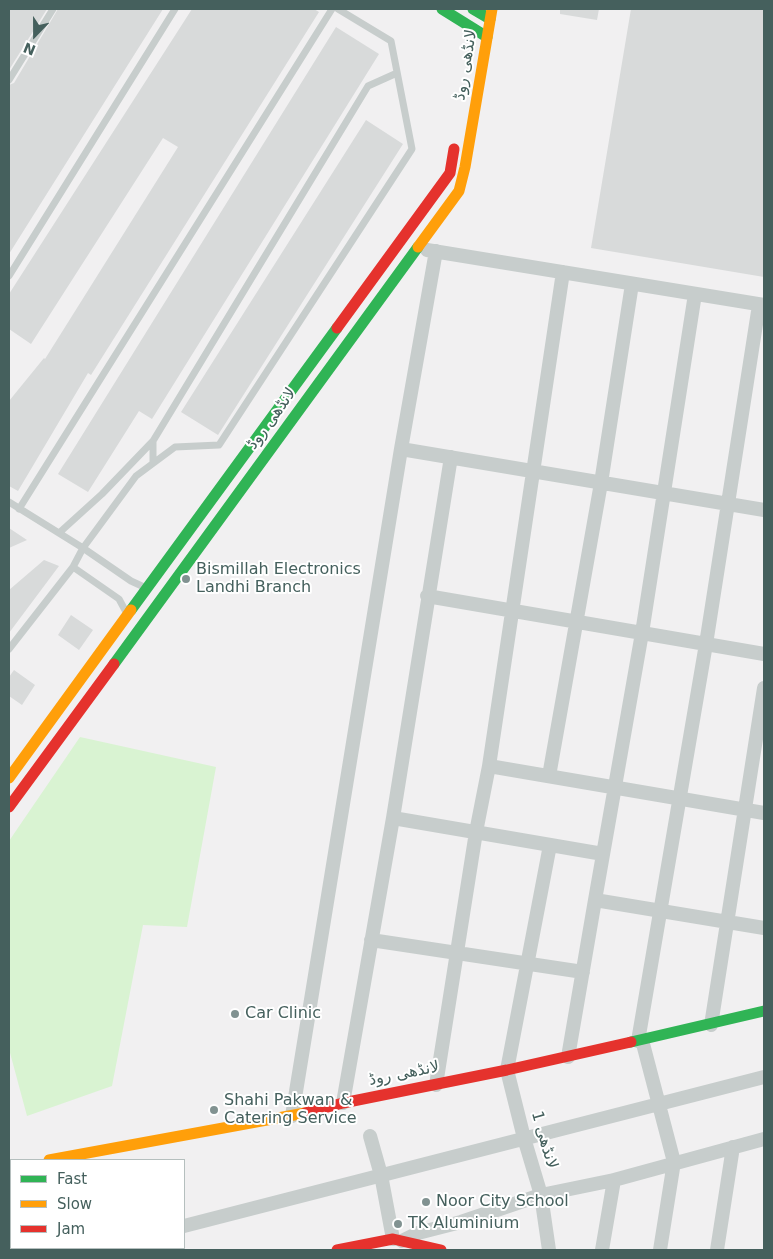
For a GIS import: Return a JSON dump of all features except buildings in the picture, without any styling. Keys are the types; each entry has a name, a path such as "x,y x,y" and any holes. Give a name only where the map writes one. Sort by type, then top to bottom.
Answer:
{"main road":[{"path":"442,9 474,35 487,37"},
{"path":"476,10 491,14"},
{"name":"لانڈھی روڈ","path":"474,35 476,10"},
{"name":"لانڈھی روڈ","path":"9,807 459,190 465,168 491,14"},
{"name":"لانڈھی روڈ","path":"9,778 450,173 457,135"},
{"path":"277,410 291,421"},
{"path":"150,585 158,591 164,592 169,588"},
{"path":"128,615 136,613 140,616 141,627"},
{"name":"لانڈھی روڈ","path":"54,1159 292,1116 343,1103 640,1041 764,1011"},
{"path":"337,1250 397,1240 441,1250"}],"street":[{"path":"403,238 418,248 762,305 660,910 640,1041 674,1162 660,1250"},
{"path":"292,1116 401,449 436,251"},
{"path":"436,1084 476,832 489,766 563,272"},
{"path":"549,776 601,483 632,284"},
{"path":"568,1057 642,633 695,294"},
{"path":"401,449 764,510"},
{"path":"343,1103 393,818 450,457"},
{"path":"427,596 764,654"},
{"path":"711,1025 764,688"},
{"path":"489,766 764,813"},
{"path":"393,818 603,854"},
{"path":"507,1070 550,845"},
{"path":"595,900 764,928"},
{"path":"371,940 583,972"},
{"name":"لانڈھی 1","path":"507,1070 541,1195 549,1250"},
{"path":"185,1226 764,1077"},
{"path":"370,1136 397,1240 461,1222 541,1195 614,1180 674,1162 764,1139"},
{"path":"718,1250 732,1147"},
{"path":"602,1250 614,1180"}],"lane":[{"path":"9,80 53,9"},
{"path":"9,276 175,9"},
{"path":"20,509 332,9"},
{"path":"9,649 73,567 83,548 136,476 175,447 219,445 412,149 391,41 338,9"},
{"path":"59,533 102,494 153,441 368,86 397,73"},
{"path":"153,441 153,463"},
{"path":"9,502 83,548 131,581 150,585"},
{"path":"73,567 119,598 128,615"}],"green space":[{"path":"80,737 216,767 187,927 143,925 112,1086 27,1116 9,1049 9,841"}],"traffic: fast":[{"path":"442,9 487,37"},
{"path":"473,9 490,19"},
{"path":"114,664 418,247"},
{"path":"131,610 337,328"},
{"path":"631,1042 764,1011"}],"traffic: slow":[{"path":"418,247 459,191 465,167 492,9"},
{"path":"9,778 131,610"},
{"path":"54,1159 305,1113"}],"traffic: jam":[{"path":"337,328 450,173 454,149"},
{"path":"9,807 114,664"},
{"path":"305,1113 343,1103 507,1070 631,1042"},
{"path":"337,1250 393,1239 441,1250"}],"place":[{"name":"Bismillah Electronics Landhi Branch","path":"186,579"},
{"name":"Car Clinic","path":"235,1014"},
{"name":"Shahi Pakwan & Catering Service","path":"214,1110"},
{"name":"Noor City School","path":"426,1202"},
{"name":"TK Aluminium","path":"398,1224"}]}
